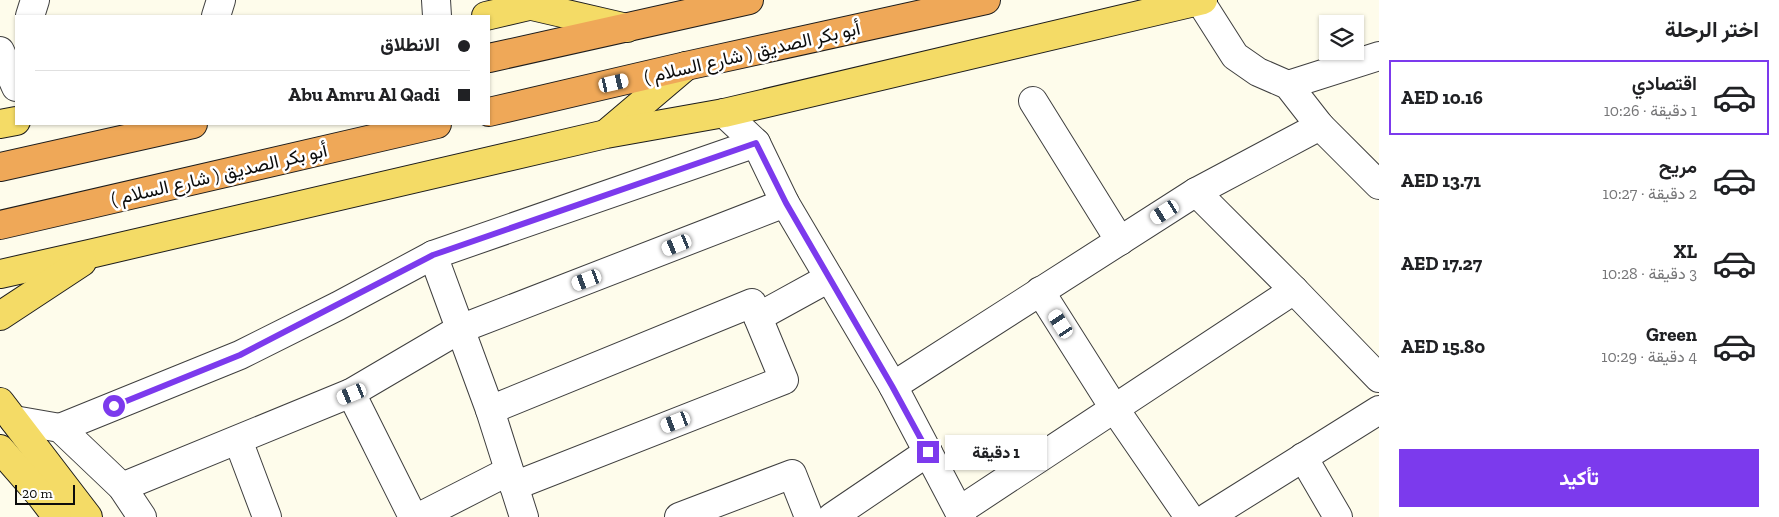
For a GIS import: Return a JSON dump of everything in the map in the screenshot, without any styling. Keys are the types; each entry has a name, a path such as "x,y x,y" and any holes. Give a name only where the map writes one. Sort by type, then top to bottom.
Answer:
{"highway":[{"path":"490,58 749,0"},
{"name":"( شارع السلام ) أبو بكر الصديق","path":"490,112 686,66 986,0"},
{"path":"0,167 189,125"},
{"name":"( شارع السلام ) أبو بكر الصديق","path":"0,225 433,125"}],"main road":[{"path":"0,274 606,134 724,113 1202,0"},
{"path":"490,15 544,3 627,28"},
{"path":"606,134 686,66"},
{"path":"0,124 15,122"},
{"path":"0,316 94,253"},
{"path":"7,411 88,517"},
{"path":"0,449 57,517"}],"street":[{"path":"30,15 35,0"},
{"path":"216,15 221,0"},
{"path":"436,0 438,15"},
{"path":"1202,0 1235,56 1258,72 1288,85 1320,126 1379,185"},
{"path":"1288,85 1379,56"},
{"path":"1033,101 1120,240"},
{"path":"724,113 756,143 786,203 892,386 960,514 1114,408 1294,290"},
{"path":"892,386 1196,192 1320,126"},
{"path":"60,428 240,355 433,255 756,143"},
{"path":"1196,192 1379,378"},
{"path":"122,487 352,394 460,329 786,203"},
{"path":"433,255 490,410 524,517"},
{"path":"758,317 829,278"},
{"path":"1040,291 1114,408 1189,517"},
{"path":"352,394 408,514 784,380 752,303 490,410"},
{"path":"1208,517 1379,410"},
{"path":"7,411 60,428 122,487 142,517"},
{"path":"238,440 266,517"},
{"path":"832,517 928,452"},
{"path":"1303,457 1338,517"},
{"path":"678,517 792,474 809,517"}],"route":[{"path":"114,406 240,355 338,306 433,255 756,143 786,203 928,452"}]}
